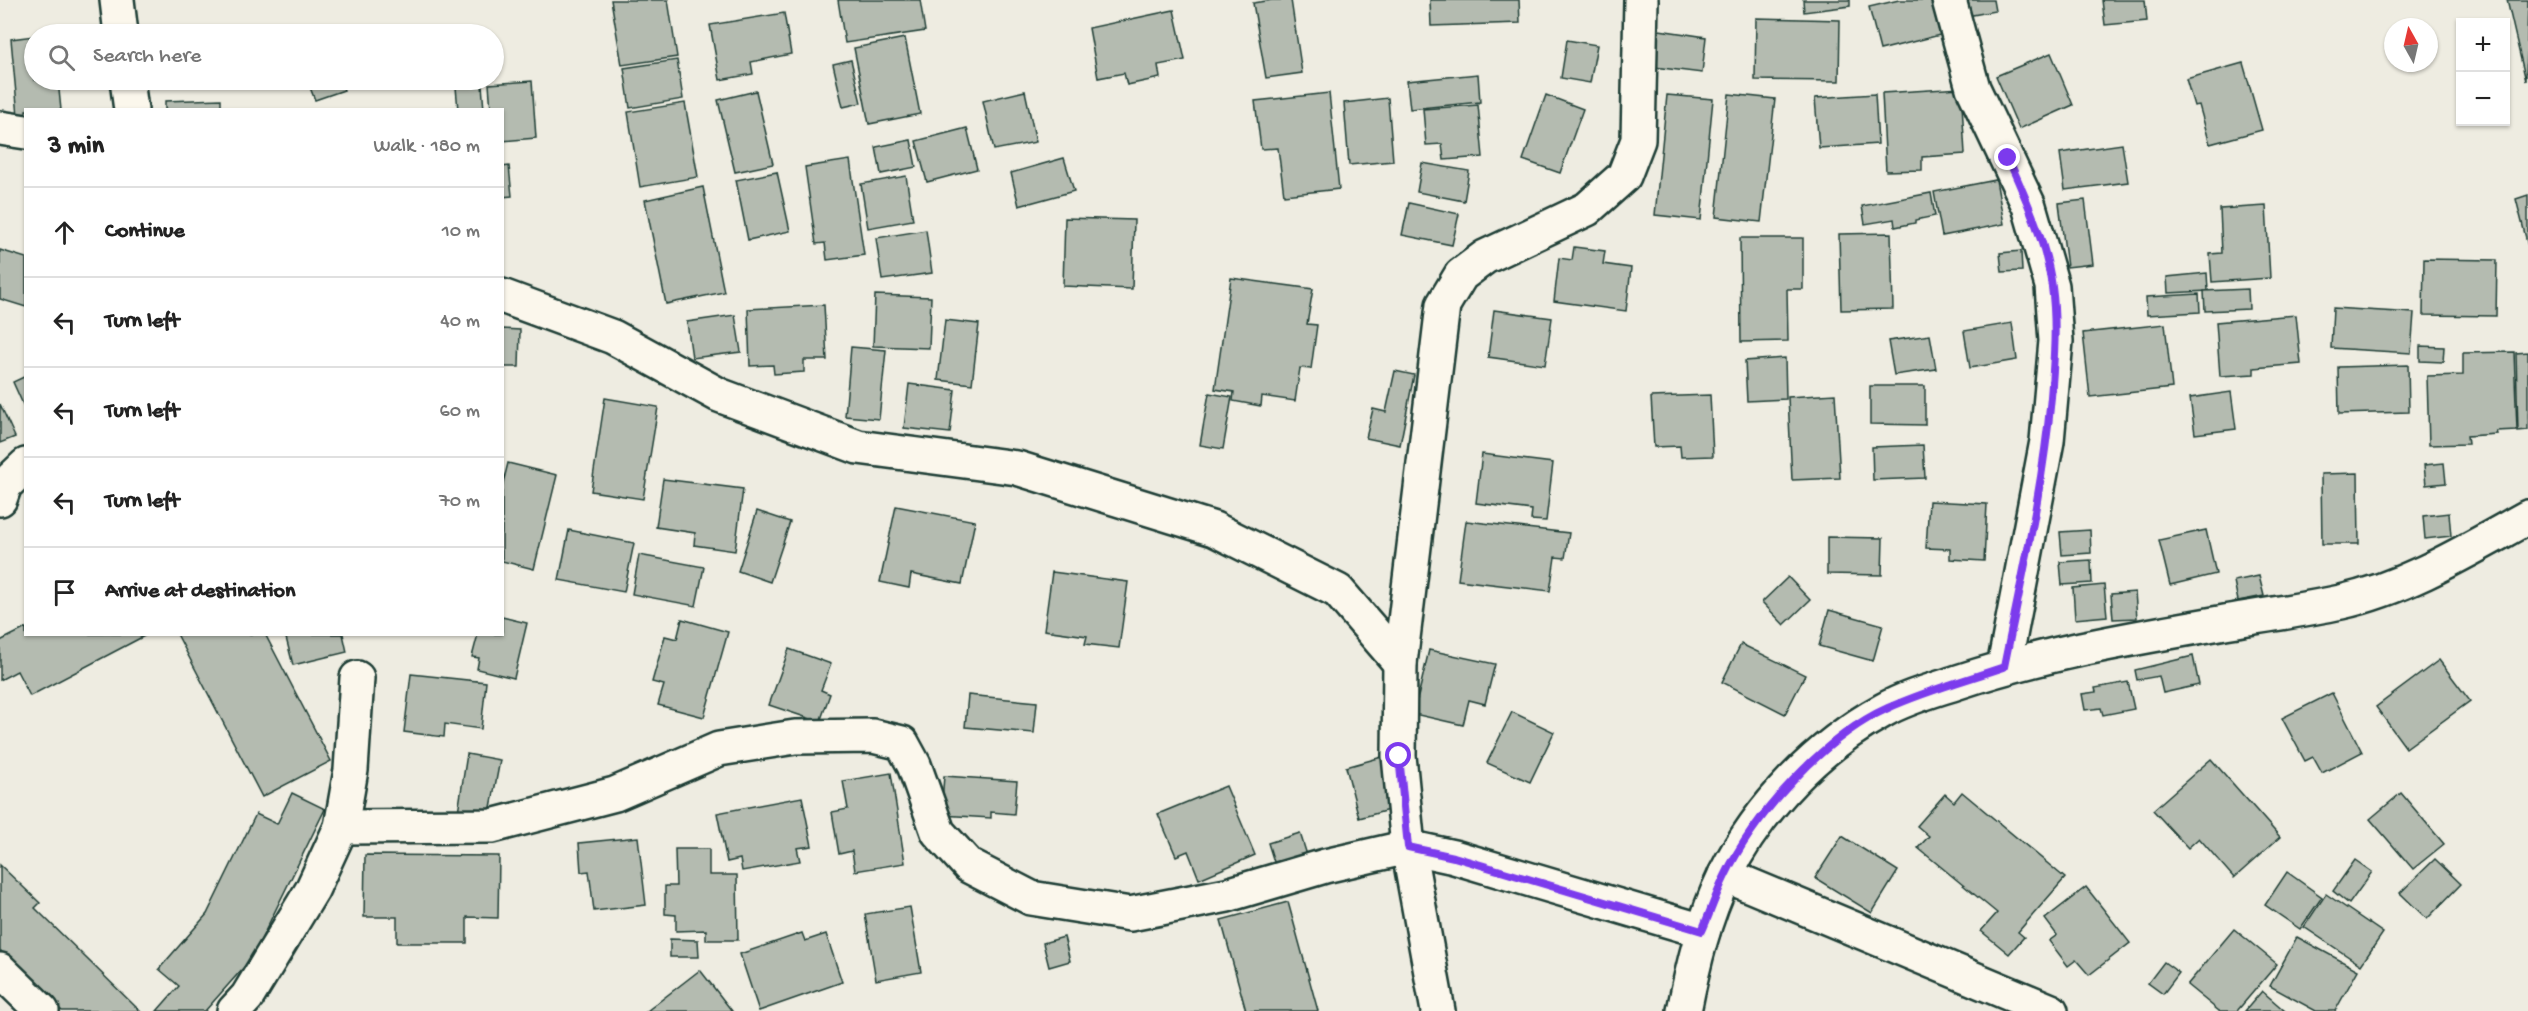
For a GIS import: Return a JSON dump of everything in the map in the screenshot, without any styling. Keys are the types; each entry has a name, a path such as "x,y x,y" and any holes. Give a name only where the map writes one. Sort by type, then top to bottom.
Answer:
{"street":[{"path":"117,0 120,24"},
{"path":"1438,1011 1408,847 1399,756 1400,663 1443,305 1461,275 1485,257 1587,208 1624,176 1638,140 1641,0"},
{"path":"1949,0 1972,88 2029,206 2052,286 2056,341 2047,441 2004,667"},
{"path":"128,90 131,108"},
{"path":"0,128 24,132"},
{"path":"504,297 613,337 719,395 858,447 1017,468 1214,530 1338,591 1400,663"},
{"path":"0,499 5,485 24,467"},
{"path":"1684,1011 1702,931 1725,875 1755,825 1802,771 1841,736 1886,708 2004,667 2162,633 2342,602 2396,585 2457,556 2528,517"},
{"path":"234,1011 246,997 312,890 341,826 351,770 357,678"},
{"path":"341,826 492,826 615,794 719,748 795,737 873,736 902,743 914,765 938,832 969,866 1031,898 1130,914 1227,895 1324,866 1408,847 1454,857 1702,931"},
{"path":"1725,875 2051,1011"},
{"path":"0,970 42,1011"}],"building":[{"path":"611,0 668,0 677,57 622,65"},
{"path":"838,0 920,0 925,31 845,43"},
{"path":"1291,0 1302,73 1266,78 1253,3"},
{"path":"1430,0 1519,0 1520,23 1431,26"},
{"path":"1803,0 1850,0 1850,6 1804,12"},
{"path":"1899,0 1931,0 1940,35 1880,50 1869,7"},
{"path":"1965,0 1993,0 1995,11 1967,16"},
{"path":"2102,0 2145,0 2147,21 2105,25"},
{"path":"2507,0 2528,0 2526,81"},
{"path":"1174,10 1185,60 1158,65 1160,78 1127,85 1124,73 1098,78 1089,28"},
{"path":"784,13 791,54 751,62 753,74 720,80 710,25"},
{"path":"1756,18 1840,20 1839,81 1755,80"},
{"path":"1659,30 1706,37 1702,73 1654,67"},
{"path":"24,37 24,90 59,90 61,108 24,108 24,116 18,116 11,39"},
{"path":"905,38 920,114 869,124 854,48"},
{"path":"1567,40 1597,45 1590,83 1561,78"},
{"path":"2051,53 2073,105 2019,129 1996,76"},
{"path":"677,60 683,99 630,108 624,68"},
{"path":"851,60 861,103 843,107 833,64"},
{"path":"2243,63 2262,130 2210,144 2199,105 2194,106 2186,79"},
{"path":"1478,74 1480,102 1410,109 1407,81"},
{"path":"532,81 536,138 504,141 504,108 491,108 489,90 504,90 504,83"},
{"path":"1961,88 1965,154 1922,157 1922,170 1886,171 1882,93"},
{"path":"311,90 344,90 315,100"},
{"path":"456,90 482,90 484,108 458,108"},
{"path":"756,91 773,164 735,172 718,100"},
{"path":"1025,91 1036,142 994,150 983,101"},
{"path":"1329,93 1339,189 1284,195 1278,148 1261,149 1255,101"},
{"path":"1729,94 1775,99 1761,222 1716,217"},
{"path":"1875,94 1878,144 1819,148 1815,98"},
{"path":"1546,95 1583,109 1560,173 1523,160"},
{"path":"1667,95 1713,99 1701,220 1655,215"},
{"path":"1388,98 1393,161 1349,165 1344,103"},
{"path":"221,99 221,108 165,108 165,101"},
{"path":"685,103 698,177 640,187 628,112"},
{"path":"1478,105 1483,157 1444,160 1442,144 1426,145 1423,109"},
{"path":"967,128 977,169 927,182 916,141"},
{"path":"911,140 916,167 881,174 876,147"},
{"path":"2122,144 2128,182 2065,190 2060,153"},
{"path":"1064,158 1074,191 1019,206 1011,173"},
{"path":"850,160 864,255 827,260 825,243 816,244 805,167"},
{"path":"1422,163 1469,171 1464,201 1417,192"},
{"path":"509,166 512,196 504,197 504,167"},
{"path":"777,172 790,231 748,240 736,180"},
{"path":"906,176 913,220 868,228 861,184"},
{"path":"1996,180 2004,224 1942,236 1934,192"},
{"path":"703,187 724,292 666,304 645,200"},
{"path":"1931,193 1935,216 1895,227 1894,219 1865,224 1862,206"},
{"path":"2528,195 2528,246 2516,199"},
{"path":"2085,200 2093,264 2067,267 2059,203"},
{"path":"1409,203 1459,214 1452,245 1402,235"},
{"path":"2266,206 2270,278 2212,282 2210,254 2222,253 2220,209"},
{"path":"1065,218 1134,220 1132,289 1063,286"},
{"path":"926,230 932,273 882,280 876,238"},
{"path":"1891,233 1893,309 1841,310 1839,234"},
{"path":"1740,238 1803,238 1803,289 1787,289 1788,341 1741,342"},
{"path":"1574,247 1605,251 1603,264 1631,268 1626,311 1554,301 1559,258 1572,260"},
{"path":"0,250 24,257 24,306 0,299"},
{"path":"2021,251 2022,271 2002,272 2000,253"},
{"path":"2424,259 2497,260 2496,316 2423,315"},
{"path":"2207,273 2208,291 2168,293 2167,277"},
{"path":"1231,278 1313,289 1307,324 1317,325 1311,369 1300,368 1295,401 1262,396 1261,406 1233,401 1234,392 1215,389"},
{"path":"2248,289 2249,309 2205,311 2204,291"},
{"path":"2199,294 2200,312 2147,315 2146,297"},
{"path":"875,295 931,297 929,348 873,346"},
{"path":"824,305 827,360 804,360 804,372 774,374 773,365 750,366 748,309"},
{"path":"2333,308 2414,313 2411,353 2331,348"},
{"path":"1494,310 1552,318 1545,365 1488,357"},
{"path":"735,315 741,352 692,358 687,322"},
{"path":"2296,315 2301,364 2254,368 2254,374 2220,376 2216,322"},
{"path":"945,320 979,324 972,384 938,380"},
{"path":"2012,323 2017,360 1970,368 1964,331"},
{"path":"2165,324 2172,388 2090,397 2083,333"},
{"path":"504,329 520,330 519,367 504,367"},
{"path":"1930,335 1936,369 1894,375 1888,341"},
{"path":"2420,346 2444,347 2443,362 2420,361"},
{"path":"851,347 886,350 879,419 845,416"},
{"path":"2514,352 2517,430 2467,436 2468,444 2429,445 2427,376 2463,375 2463,353"},
{"path":"2528,352 2528,430 2518,431 2516,353"},
{"path":"1785,358 1786,399 1747,401 1745,361"},
{"path":"2408,365 2409,412 2339,414 2338,367"},
{"path":"1395,371 1414,375 1400,445 1366,438 1373,409 1386,412"},
{"path":"24,377 24,407 13,382"},
{"path":"909,384 955,390 950,433 904,428"},
{"path":"1870,386 1925,386 1925,425 1870,424"},
{"path":"2231,392 2236,429 2195,434 2190,398"},
{"path":"1209,393 1232,397 1223,449 1200,445"},
{"path":"1835,394 1840,478 1792,480 1788,397"},
{"path":"1710,395 1713,456 1681,457 1680,446 1654,447 1651,397"},
{"path":"605,398 658,407 643,499 591,491"},
{"path":"0,404 15,437 0,443"},
{"path":"1923,445 1925,478 1873,480 1872,447"},
{"path":"1482,454 1553,463 1546,521 1531,520 1532,510 1476,503"},
{"path":"508,463 557,475 534,569 504,562 504,479"},
{"path":"2444,463 2446,483 2426,485 2424,465"},
{"path":"2358,473 2359,544 2322,544 2321,474"},
{"path":"663,479 743,489 735,551 694,545 695,533 656,527"},
{"path":"1929,501 1987,504 1984,561 1950,559 1950,549 1926,548"},
{"path":"896,506 975,521 962,584 911,574 909,588 880,582"},
{"path":"757,511 790,522 770,582 738,571"},
{"path":"2449,513 2451,536 2425,539 2423,516"},
{"path":"1466,521 1569,533 1565,558 1555,557 1550,591 1458,580"},
{"path":"569,530 634,543 624,592 559,580"},
{"path":"2090,530 2091,553 2062,555 2060,532"},
{"path":"2206,530 2216,574 2170,585 2159,540"},
{"path":"1827,537 1883,538 1882,575 1827,574"},
{"path":"639,555 704,567 696,606 632,594"},
{"path":"2091,560 2092,583 2062,585 2060,562"},
{"path":"1052,572 1128,582 1119,648 1085,644 1087,636 1044,630"},
{"path":"2259,576 2264,596 2238,601 2234,581"},
{"path":"1788,577 1810,600 1784,625 1762,602"},
{"path":"2104,585 2107,616 2075,619 2073,588"},
{"path":"2135,592 2137,618 2113,619 2111,594"},
{"path":"1829,610 1883,625 1873,661 1819,646"},
{"path":"504,617 527,623 514,678 477,669 479,658 472,657 477,636 504,636"},
{"path":"682,619 728,632 704,717 658,705 664,685 652,682 665,636 677,639"},
{"path":"24,629 24,636 144,636 30,696 17,671 0,680 0,641"},
{"path":"178,636 266,636 331,761 262,797"},
{"path":"286,636 343,636 347,652 293,665"},
{"path":"1741,644 1805,675 1785,714 1722,682"},
{"path":"789,649 831,664 821,690 830,694 820,722 769,705"},
{"path":"1429,650 1495,664 1485,704 1469,700 1463,725 1414,714"},
{"path":"2193,656 2199,685 2163,693 2159,676 2137,680 2135,670"},
{"path":"2439,660 2470,701 2406,748 2376,707"},
{"path":"411,674 486,682 481,729 445,724 444,737 404,732"},
{"path":"2128,682 2134,709 2103,715 2101,708 2085,710 2082,694 2096,692 2095,688"},
{"path":"2332,693 2362,752 2322,773 2313,757 2305,761 2282,718"},
{"path":"968,695 1037,702 1034,733 965,727"},
{"path":"1512,712 1554,732 1530,782 1487,763"},
{"path":"467,754 500,760 489,818 458,812"},
{"path":"1382,757 1396,808 1359,818 1346,767"},
{"path":"2211,759 2280,837 2234,878 2199,838 2188,848 2153,810"},
{"path":"891,773 905,863 855,871 852,851 839,854 832,812 848,809 843,781"},
{"path":"944,776 1017,781 1014,814 991,812 991,818 941,815"},
{"path":"1226,786 1255,855 1199,879 1188,851 1176,856 1158,814"},
{"path":"1962,792 2065,878 2018,932 2024,937 2009,954 1981,931 1997,913 1918,848 1929,836 1917,826 1945,794 1954,802"},
{"path":"292,793 325,809 252,958 205,1011 157,1011 179,986 159,969 207,914 256,814 277,824"},
{"path":"2401,793 2444,844 2413,869 2370,819"},
{"path":"802,797 812,846 797,848 800,861 742,871 740,859 727,862 717,813"},
{"path":"1300,833 1307,855 1275,865 1268,843"},
{"path":"1842,836 1898,871 1872,913 1815,878"},
{"path":"638,837 646,905 594,911 589,871 581,872 579,843"},
{"path":"675,849 709,849 709,875 737,875 738,940 706,940 706,930 676,931 676,915 665,914 665,886 676,886"},
{"path":"365,855 499,856 498,918 467,917 467,943 397,943 397,917 364,917"},
{"path":"2435,859 2461,884 2427,919 2400,893"},
{"path":"2355,860 2372,872 2349,904 2333,891"},
{"path":"0,865 40,903 35,908 140,1011 62,1011 0,950"},
{"path":"2287,872 2322,897 2300,929 2265,905"},
{"path":"2086,887 2130,943 2089,975 2076,960 2068,966 2049,941 2057,935 2045,919"},
{"path":"2326,894 2383,933 2361,965 2304,927"},
{"path":"1288,902 1318,1011 1246,1011 1221,920"},
{"path":"910,907 921,972 876,980 865,914"},
{"path":"2234,929 2277,964 2237,1011 2219,1011 2187,985"},
{"path":"802,933 805,941 826,934 842,982 759,1011 740,954"},
{"path":"1064,937 1070,961 1049,967 1043,943"},
{"path":"2297,937 2358,970 2335,1011 2316,1011 2270,986"},
{"path":"670,939 698,940 699,957 670,957"},
{"path":"2164,962 2179,973 2163,994 2148,983"},
{"path":"700,970 732,1011 647,1011"},
{"path":"2262,991 2285,1011 2245,1011"}],"route":[{"path":"1399,756 1408,847 1454,857 1702,931 1725,875 1755,825 1802,771 1841,736 1886,708 2004,667 2047,441 2056,341 2052,286 2040,237 2008,158"}]}
